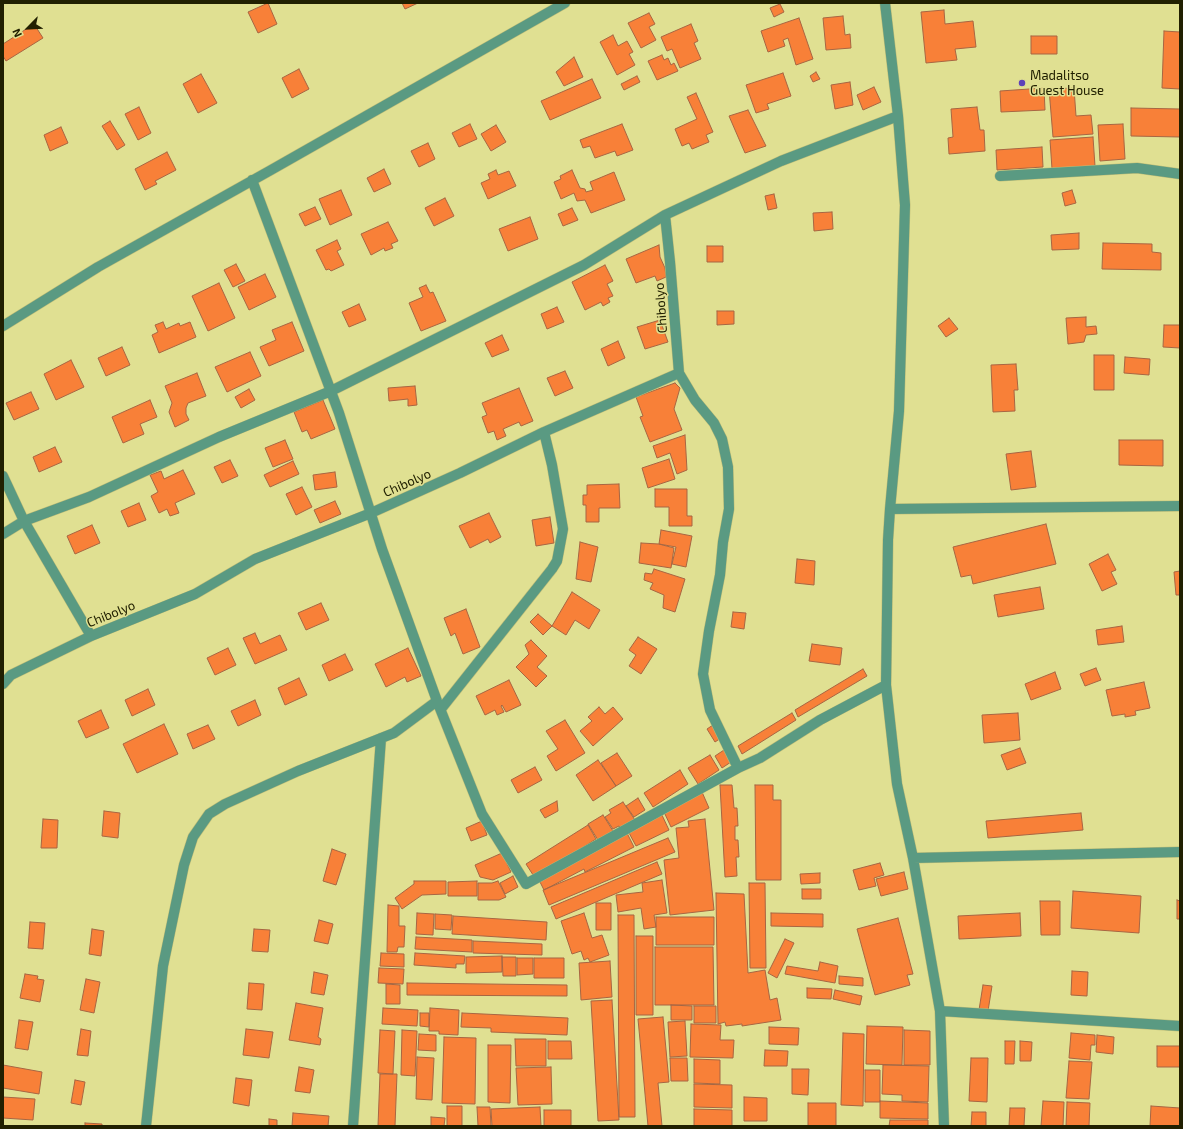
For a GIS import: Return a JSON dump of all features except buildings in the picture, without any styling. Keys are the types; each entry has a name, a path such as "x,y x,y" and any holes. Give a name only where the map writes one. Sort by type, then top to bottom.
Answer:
{"street":[{"path":"3,326 98,267 565,3"},
{"path":"885,3 898,116 905,204 899,411 888,540 886,685 897,784 913,858 940,1011 944,1126"},
{"path":"3,534 24,521 89,497 219,438 331,391 584,265 665,215 781,161 898,116"},
{"path":"1000,176 1137,168 1180,174"},
{"path":"252,180 339,413 382,549 439,705 482,814 526,884 738,768 760,758 820,720 886,685"},
{"name":"Chibolyo","path":"3,684 11,675 91,636 195,594 255,559 371,513 460,473 544,432 679,373 665,215"},
{"path":"679,373 695,400 714,423 722,439 728,467 729,509 723,542 720,575 709,631 703,674 710,710 738,768"},
{"path":"146,1126 163,966 184,865 193,837 210,814 225,804 298,771 394,733 439,705 552,569 557,561 563,529 552,465 544,432"},
{"path":"3,476 24,521 91,636"},
{"path":"890,509 1180,506"},
{"path":"353,1126 381,738"},
{"path":"913,858 1180,852"},
{"path":"940,1011 1180,1026"}],"place":[{"name":"Madalitso Guest House","path":"1022,83"}]}
